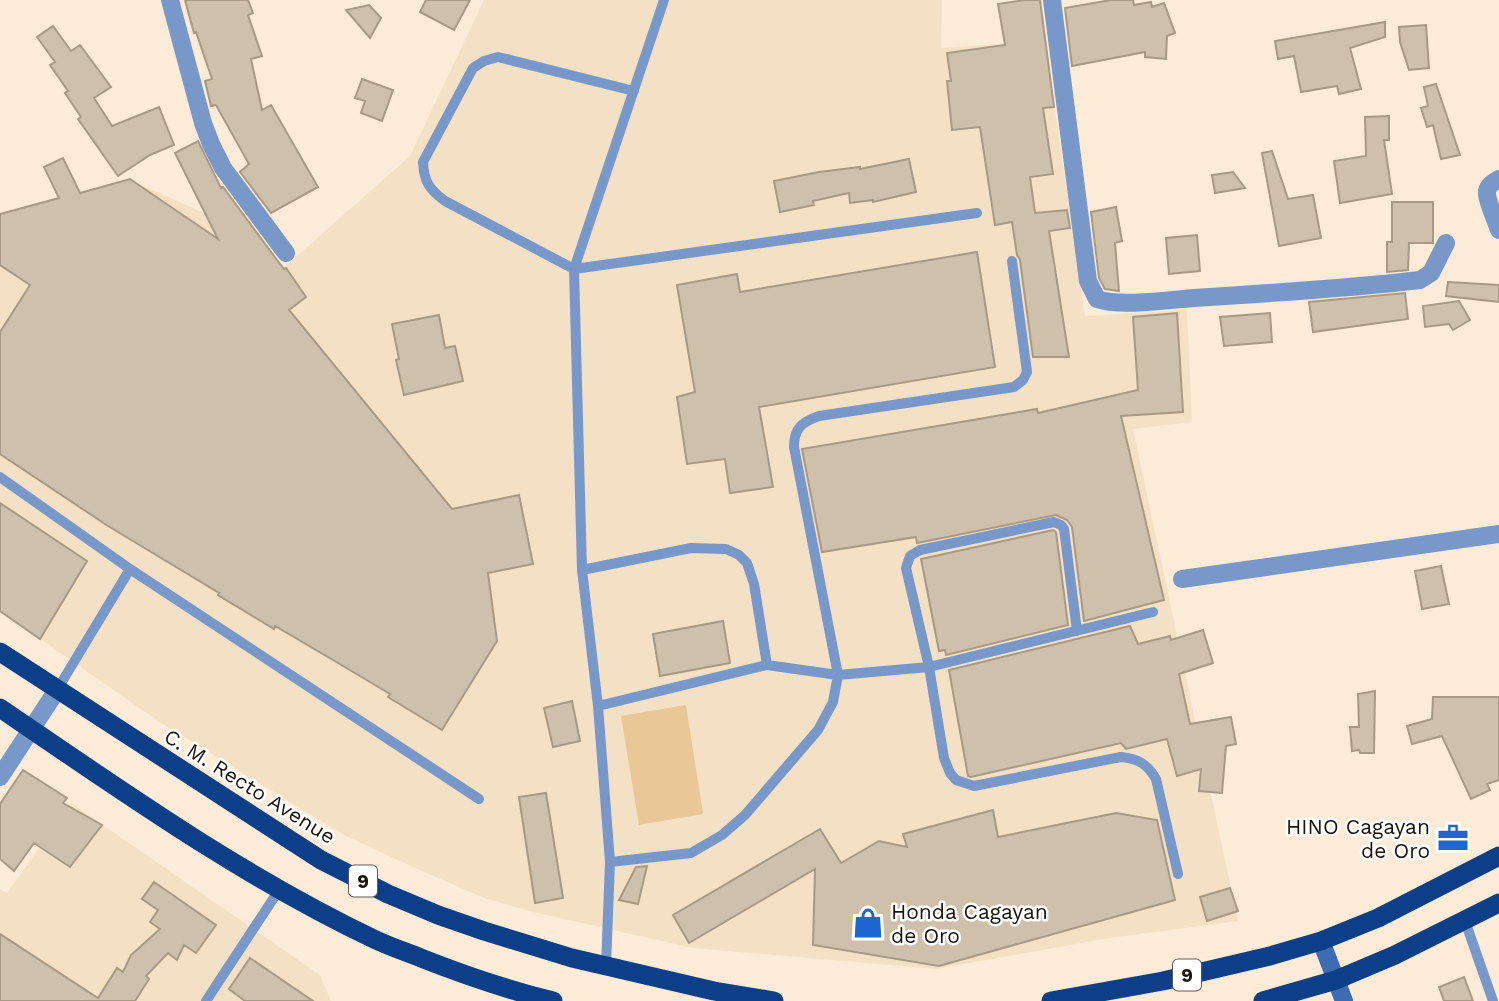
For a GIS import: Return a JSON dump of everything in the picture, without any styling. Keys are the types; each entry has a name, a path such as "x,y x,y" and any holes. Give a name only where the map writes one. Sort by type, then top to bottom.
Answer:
{"highway":[{"name":"C. M. Recto Avenue","path":"0,652 321,860 388,894 438,915 559,954 715,992 774,1001"},
{"name":"9","path":"0,708 149,809 279,890 379,941 504,988 553,1001"},
{"name":"9","path":"1051,1001 1176,978 1321,941 1378,918 1499,856"},
{"path":"1263,1001 1336,980 1395,955 1499,903"}],"main road":[{"path":"1321,941 1344,1001"}],"street":[{"path":"170,0 211,144 223,168 286,253"},
{"path":"1052,0 1088,281 1097,299 1105,302 1154,302 1342,289 1420,280 1431,273 1446,243"},
{"path":"1499,179 1487,191 1499,230"},
{"path":"1182,579 1499,534"},
{"path":"0,777 57,690"}],"lane":[{"path":"606,966 610,862 598,706 582,570 574,270 664,0"},
{"path":"634,91 498,57 484,61 473,68 423,162 424,178 433,192 444,201 574,270 977,213"},
{"path":"610,862 691,853 722,835 746,815 818,730 833,702 838,676 794,447 798,428 807,420 819,416 1014,387 1023,380 1027,372 1012,261"},
{"path":"0,477 131,569 479,799"},
{"path":"1077,631 1064,529 1054,522 920,550 909,556 906,568 929,667 944,758 950,773 956,780 974,786 1121,757 1132,758 1150,769 1156,779 1178,874"},
{"path":"582,570 691,548 726,549 738,555 747,563 754,584 767,665"},
{"path":"57,690 131,569"},
{"path":"598,706 767,665 838,676 929,667 1153,612"},
{"path":"206,1001 279,890"},
{"path":"1465,921 1493,1001"}],"shaded area":[{"path":"484,0 942,0 941,48 1045,41 1085,316 1187,310 1192,422 1133,429 1238,921 1110,938 936,969 693,948 533,912 484,898 344,835 161,723 0,611 0,219 135,182 220,220 271,279 410,156"},
{"path":"686,705 703,814 639,825 621,716"},
{"path":"71,803 320,975 331,1001 0,1001 0,889 7,893"}],"building":[{"path":"185,0 248,0 253,13 248,15 262,56 251,59 262,110 271,105 318,187 271,213 240,172 249,164 216,105 211,106 205,81 212,79 196,32 194,33"},
{"path":"426,0 470,0 454,30 420,12"},
{"path":"1040,0 1054,107 1043,108 1053,174 1030,177 1035,213 1067,210 1070,228 1049,231 1069,357 1033,357 1012,222 995,225 980,127 952,130 947,81 951,81 947,53 1005,45 998,4"},
{"path":"1111,0 1133,0 1134,5 1151,2 1152,7 1164,3 1175,33 1167,36 1166,59 1145,57 1145,52 1072,66 1065,8"},
{"path":"369,5 381,18 370,38 346,10"},
{"path":"1385,22 1385,37 1350,48 1361,89 1339,94 1337,86 1301,92 1294,56 1278,59 1275,41"},
{"path":"1426,25 1429,68 1409,70 1400,42 1399,27"},
{"path":"53,26 71,51 80,45 111,87 94,98 112,126 159,107 174,145 150,155 118,176 78,119 81,117 65,93 68,91 50,65 55,62 37,37"},
{"path":"362,79 393,90 382,121 361,113 365,101 355,98"},
{"path":"1436,84 1460,155 1441,159 1433,125 1427,127 1421,108 1428,106 1424,87"},
{"path":"1389,116 1389,140 1384,140 1392,194 1340,203 1334,161 1366,156 1365,117"},
{"path":"198,141 221,188 223,187 306,297 289,310 452,509 519,495 533,564 488,573 497,641 442,730 388,697 390,694 218,595 219,593 108,526 0,454 0,332 30,285 0,265 0,214 59,198 44,167 63,158 80,193 130,179 218,239 175,153"},
{"path":"1272,151 1288,199 1313,195 1321,238 1279,246 1262,153"},
{"path":"909,159 916,192 873,202 850,203 849,193 813,201 814,205 780,212 774,181"},
{"path":"1233,172 1245,188 1215,193 1212,175"},
{"path":"1392,202 1433,202 1433,243 1409,243 1408,270 1387,272 1387,242 1392,242"},
{"path":"1116,207 1122,241 1115,243 1119,291 1105,289 1099,278 1091,212"},
{"path":"1197,235 1200,271 1169,274 1166,238"},
{"path":"977,252 995,367 759,407 773,487 730,493 725,459 687,464 677,397 695,392 677,285 737,274 740,292"},
{"path":"1448,282 1499,285 1499,302 1446,296"},
{"path":"1405,293 1408,319 1313,332 1309,302"},
{"path":"1459,301 1470,320 1453,330 1449,324 1425,327 1423,306"},
{"path":"1177,313 1183,412 1121,416 1164,600 1084,621 1072,527 1067,520 1056,515 917,543 916,537 822,552 802,449 1037,409 1038,413 1138,390 1133,317"},
{"path":"1270,313 1272,342 1224,346 1220,317"},
{"path":"439,315 445,348 455,346 463,381 404,395 392,324"},
{"path":"0,503 87,561 40,639 0,611"},
{"path":"1053,530 1056,532 1068,625 946,655 945,650 939,651 921,559"},
{"path":"1441,566 1449,604 1422,609 1415,571"},
{"path":"723,621 730,663 660,676 653,634"},
{"path":"1130,626 1138,644 1170,636 1171,640 1203,630 1213,663 1179,674 1190,724 1231,717 1236,744 1226,746 1222,793 1199,791 1201,769 1177,776 1167,739 1126,749 1121,743 968,776 949,670"},
{"path":"1375,691 1374,753 1352,751 1350,727 1359,727 1358,694"},
{"path":"1433,697 1499,697 1499,780 1487,784 1490,790 1471,799 1442,736 1412,744 1407,726 1432,719"},
{"path":"572,701 580,741 553,747 544,708"},
{"path":"23,770 67,798 63,803 102,825 70,867 34,843 14,871 0,859 0,804"},
{"path":"546,793 563,898 535,903 519,797"},
{"path":"993,810 998,837 1116,813 1157,820 1175,900 939,966 813,945 815,869 689,943 673,915 820,829 841,863 879,841 907,847 903,834"},
{"path":"647,866 638,904 619,900 636,867"},
{"path":"154,882 216,925 196,953 184,945 177,960 168,953 146,976 149,979 135,1001 0,1001 0,934 98,998 117,968 123,972 131,955 160,929 150,922 158,910 142,899"},
{"path":"1230,888 1238,911 1207,921 1200,897"},
{"path":"250,958 313,1001 245,1001 229,989"},
{"path":"1464,977 1473,1001 1444,1001 1439,987"}],"place":[{"name":"HINO Cagayan de Oro","path":"1453,838"},
{"name":"Honda Cagayan de Oro","path":"868,923"}]}
